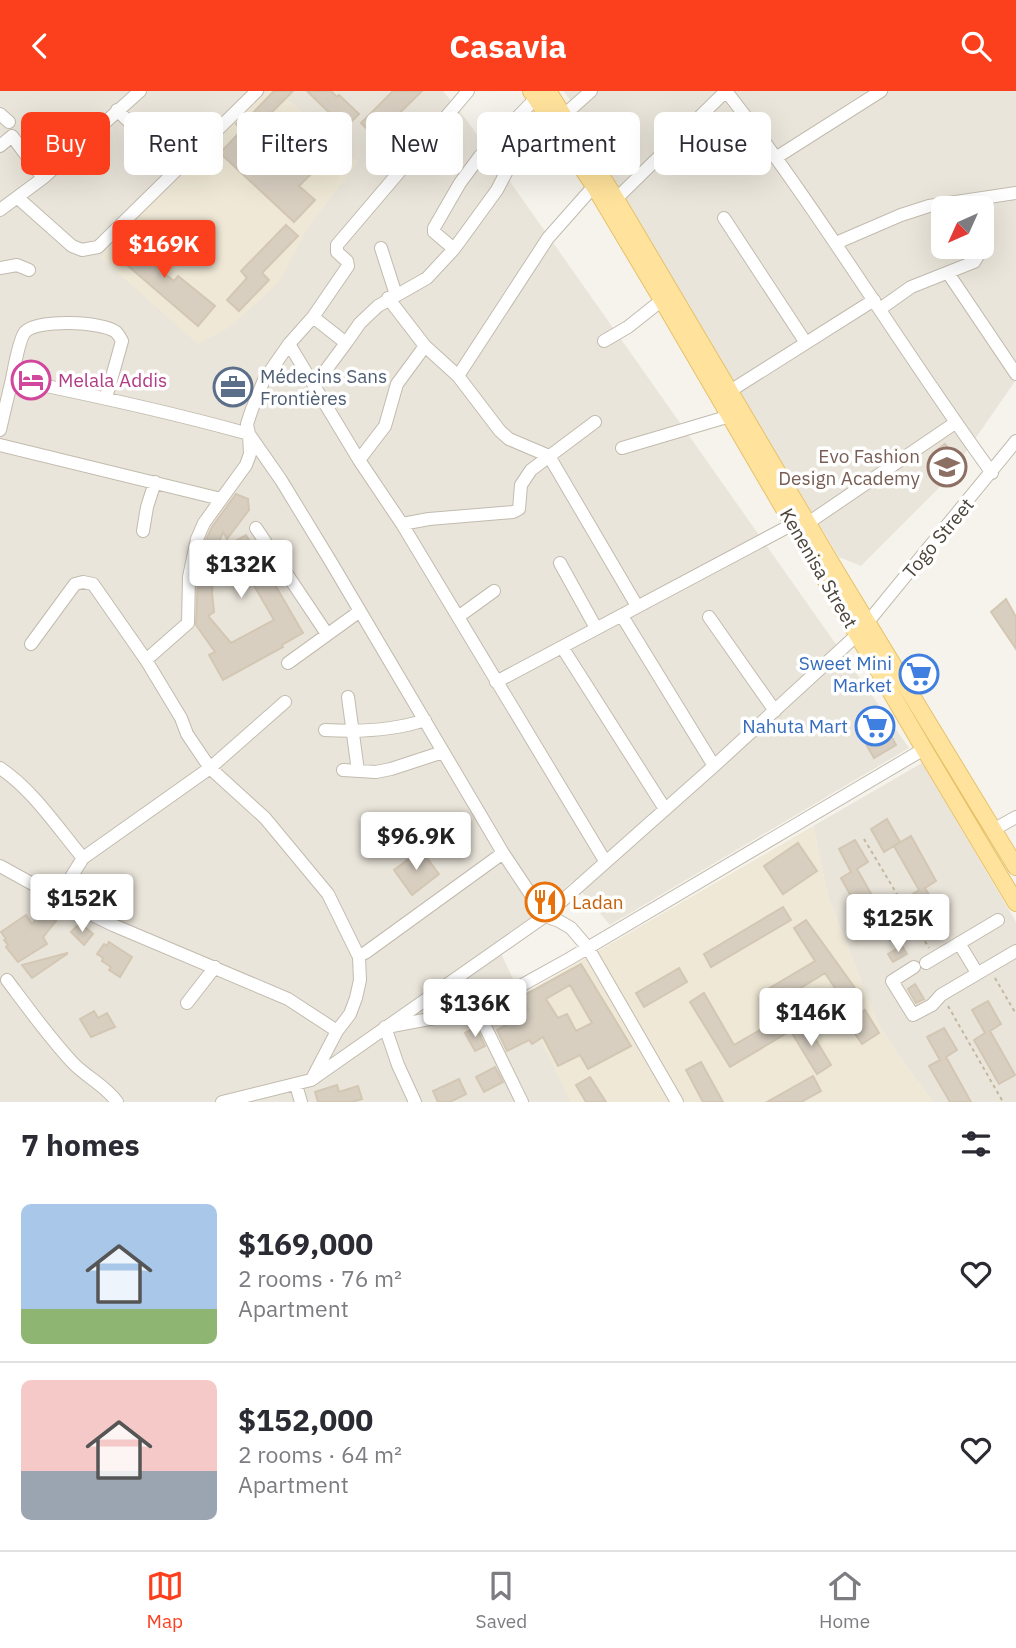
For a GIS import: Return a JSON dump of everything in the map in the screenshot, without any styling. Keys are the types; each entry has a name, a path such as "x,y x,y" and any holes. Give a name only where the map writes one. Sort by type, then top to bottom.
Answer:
{"main road":[{"name":"Kenenisa Street","path":"538,93 560,112"},
{"name":"Kenenisa Street","path":"538,93 547,112"},
{"name":"Kenenisa Street","path":"586,175 730,416 801,524"},
{"name":"Kenenisa Street","path":"601,175 730,391 801,524 863,629 1016,867"},
{"name":"Kenenisa Street","path":"863,629 924,749 1010,881 1016,903"}],"street":[{"path":"0,210 43,179 140,91"},
{"path":"223,123 257,91"},
{"path":"146,660 188,623 192,556 204,523 246,465 250,454 247,424 264,380 348,266 347,261 337,252 337,245 468,91"},
{"path":"567,112 591,91"},
{"path":"616,199 726,91 777,156 992,473"},
{"path":"777,156 881,91"},
{"path":"454,249 434,232 433,228 480,156 538,93"},
{"path":"117,110 124,117"},
{"path":"0,146 12,137 43,179"},
{"path":"19,198 72,246 90,250 98,247 169,175"},
{"path":"314,386 369,314 392,297 427,278 454,249 505,175"},
{"path":"458,376 548,238 593,186"},
{"path":"994,197 1016,193"},
{"path":"836,243 901,215 931,206"},
{"path":"724,218 806,343"},
{"path":"381,248 392,297 425,346 458,376 509,439 549,456 637,606"},
{"path":"730,391 806,343 911,287 966,267 977,259"},
{"path":"0,268 17,265 29,270"},
{"path":"948,273 1016,373"},
{"path":"604,341 628,327 662,300"},
{"path":"313,317 346,343"},
{"path":"0,430 7,383 28,330 53,323 107,328 117,333 122,341 106,398"},
{"path":"289,344 359,460 402,524 606,861"},
{"path":"359,460 385,426 397,384 425,346"},
{"path":"7,383 106,398 206,421 249,435 281,480 503,853 545,916 571,928 588,948 677,1102"},
{"path":"622,449 730,416"},
{"path":"402,524 513,512 519,509 522,485 531,470 595,422"},
{"path":"496,682 637,606 801,524 956,423"},
{"name":"Togo Street","path":"222,1102 311,1080 545,916 863,629 1016,441"},
{"path":"0,445 221,499"},
{"path":"143,531 155,482"},
{"path":"256,528 327,634"},
{"path":"560,563 596,628"},
{"path":"31,644 75,584 93,584 146,660 181,718 187,734 210,768 265,818 328,894 359,957 360,980 350,1014 337,1031 311,1080"},
{"path":"458,617 494,591"},
{"path":"288,663 360,611"},
{"path":"622,616 714,766"},
{"path":"709,617 775,711"},
{"path":"562,647 665,809"},
{"path":"348,697 358,771"},
{"path":"58,898 83,858 210,768 285,702"},
{"path":"325,730 407,727 425,720"},
{"path":"415,1102 385,1027 477,1010 588,948 924,749"},
{"path":"343,770 376,772 443,752"},
{"path":"0,768 15,778 28,792 83,858"},
{"path":"993,830 1016,817"},
{"path":"365,953 503,853"},
{"path":"2,870 113,925 288,999 337,1031"},
{"path":"998,920 892,981 913,1015 1016,950"},
{"path":"959,943 983,970"},
{"path":"187,1003 215,967"},
{"path":"7,981 73,1063 90,1080 112,1094 117,1102"},
{"path":"477,1010 522,1102"},
{"path":"296,1085 301,1102"}],"path":[{"path":"864,839 925,963"},
{"path":"983,970 1016,1014"},
{"path":"942,995 1003,1102"}],"shaded area":[{"path":"0,91 443,91 460,112 366,112 366,175 463,175 463,116 477,135 477,175 505,175 909,748 610,925 572,881 534,920 499,949 571,1102 0,1102"},
{"path":"267,91 279,91 302,112 245,112"},
{"path":"564,91 1016,91 1016,380 945,482 861,566 839,557 625,203 612,175 640,175 640,112 578,112"},
{"path":"237,120 237,175 348,175 308,227 279,282 230,327 198,344 101,258 119,232 179,175 223,175 223,133"},
{"path":"352,157 358,162 352,170"},
{"path":"922,763 1016,922 1016,1102 933,1102 877,1022 828,896 813,826"},
{"path":"813,826 828,896 877,1022 933,1102 571,1102 519,997"}],"building":[{"path":"274,91 293,91 272,112 254,112"},
{"path":"307,91 331,91 359,114 352,121 352,112 329,112"},
{"path":"393,91 422,91 401,112 372,112"},
{"path":"237,135 237,169 223,156 223,150"},
{"path":"244,175 310,175 299,186 315,200 294,222"},
{"path":"286,225 298,236 262,273 269,280 239,311 227,300 247,278 241,271"},
{"path":"131,234 165,264 160,270 174,281 178,276 215,306 198,326 114,254"},
{"path":"945,444 961,466 946,477 939,468 944,464 935,452"},
{"path":"236,494 248,499 249,510 227,539 223,532 214,554 214,612 208,616 231,643 274,620 230,544 246,535 303,633 223,680 209,655 215,652 196,625 198,578 205,542 212,527"},
{"path":"1006,599 1016,617 1016,649 991,612"},
{"path":"879,715 896,745 874,758 857,728"},
{"path":"887,819 900,842 884,852 871,829"},
{"path":"911,836 936,881 925,888 938,910 921,920 908,897 919,890 894,846"},
{"path":"855,840 868,862 857,869 882,913 866,923 841,878 851,872 839,849"},
{"path":"798,843 817,871 783,894 764,866"},
{"path":"421,850 439,874 412,895 394,870"},
{"path":"783,907 791,920 711,967 704,954"},
{"path":"893,908 906,930 890,940 876,917"},
{"path":"42,911 56,921 43,937 47,944 18,962 6,947 6,939 1,932 26,915 32,924"},
{"path":"806,920 855,988 841,997 825,973 772,1006 763,992 815,961 794,928"},
{"path":"80,923 93,934 84,945 71,932"},
{"path":"109,942 132,957 120,977 109,970 111,967 97,954 104,944 107,946"},
{"path":"902,946 907,954 893,962 888,954"},
{"path":"67,953 32,978 22,965"},
{"path":"581,964 631,1046 588,1069 580,1055 558,1066 543,1037 532,1044 529,1040 507,1051 497,1030 517,1019 516,1016 528,1009 521,997","holes":["570,985 592,1023 576,1031 567,1014 558,1018 546,999"]},
{"path":"679,968 687,982 644,1007 636,993"},
{"path":"915,984 924,999 916,1003 908,989"},
{"path":"704,993 734,1045 779,1019 787,1033 730,1067 690,1002"},
{"path":"988,1001 1001,1024 990,1031 1015,1075 999,1084 974,1040 985,1033 972,1010"},
{"path":"865,1010 879,1033 862,1044 847,1022"},
{"path":"94,1011 98,1018 107,1013 115,1027 91,1037 80,1019"},
{"path":"805,1022 831,1065 817,1074 790,1030"},
{"path":"476,1027 485,1046 475,1051 465,1033"},
{"path":"944,1028 957,1050 946,1057 971,1102 950,1102 929,1066 940,1060 927,1037"},
{"path":"701,1062 723,1102 703,1102 686,1070"},
{"path":"495,1067 503,1082 484,1092 476,1077"},
{"path":"813,1076 821,1091 801,1102 767,1102"},
{"path":"590,1077 606,1102 586,1102 576,1085"},
{"path":"459,1079 466,1094 450,1102 438,1102 433,1091"},
{"path":"337,1085 339,1092 358,1086 362,1099 352,1102 318,1102 315,1092"}],"place":[{"name":"Melala Addis","path":"31,380"},
{"name":"Médecins Sans Frontières","path":"233,387"},
{"name":"Evo Fashion Design Academy","path":"947,467"},
{"name":"Sweet Mini Market","path":"919,674"},
{"name":"Nahuta Mart","path":"875,726"},
{"name":"Ladan","path":"545,902"}]}
